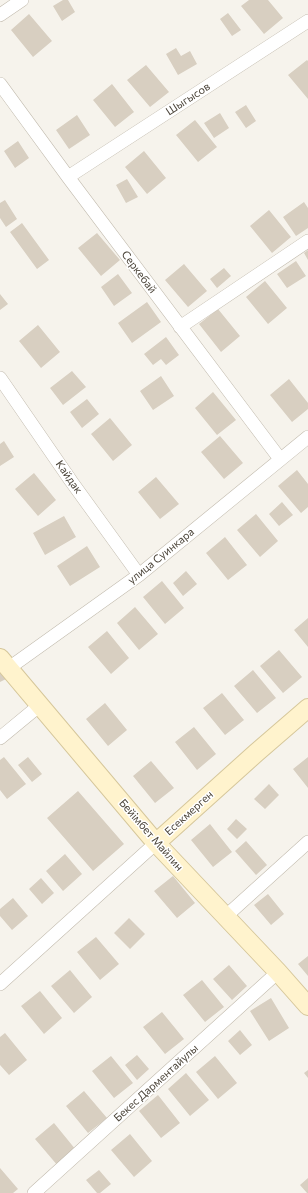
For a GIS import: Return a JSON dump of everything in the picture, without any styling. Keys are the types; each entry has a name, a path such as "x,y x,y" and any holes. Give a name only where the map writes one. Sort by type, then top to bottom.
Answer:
{"street":[{"path":"0,15 22,0"},
{"name":"Шыгысов","path":"68,177 308,21"},
{"name":"Серкебай","path":"0,84 280,459"},
{"path":"180,327 308,241"},
{"name":"Кайдак","path":"0,378 71,481 139,575"},
{"name":"улица Суинкара","path":"4,663 139,575 308,436"},
{"name":"Бейімбет Майлин","path":"4,663 156,843 278,972 308,1006"},
{"path":"0,738 40,706"},
{"name":"Eсекмерген","path":"0,984 308,708"},
{"path":"225,917 308,842"},
{"name":"Бекес Дарментайулы","path":"34,1193 278,972"}],"building":[{"path":"63,0 68,0 75,12 62,21 53,6"},
{"path":"249,0 268,0 283,18 264,34 241,6"},
{"path":"228,13 241,30 232,36 220,19"},
{"path":"29,14 52,41 33,57 11,30"},
{"path":"176,48 181,56 190,51 197,64 178,75 166,54"},
{"path":"307,60 308,61 308,99 288,75"},
{"path":"146,65 169,92 150,107 127,80"},
{"path":"112,84 134,112 115,127 93,100"},
{"path":"246,105 256,121 246,128 235,112"},
{"path":"220,113 229,128 214,138 204,123"},
{"path":"77,115 90,135 69,149 56,130"},
{"path":"195,120 217,147 198,162 176,135"},
{"path":"18,141 29,158 15,168 4,151"},
{"path":"144,151 166,178 147,194 125,167"},
{"path":"127,179 138,197 126,203 116,185"},
{"path":"5,200 17,219 6,227 0,218 0,203"},
{"path":"304,202 308,208 308,228 296,236 283,217"},
{"path":"269,210 291,237 272,253 250,226"},
{"path":"22,223 49,260 37,269 10,232"},
{"path":"97,233 120,260 101,276 78,248"},
{"path":"308,250 308,260 304,253"},
{"path":"296,261 306,276 287,288 277,274"},
{"path":"184,264 207,291 188,307 165,280"},
{"path":"224,268 231,276 217,288 210,279"},
{"path":"118,274 132,293 114,306 101,287"},
{"path":"265,281 287,308 268,324 246,297"},
{"path":"0,294 8,304 0,310"},
{"path":"147,302 161,322 132,343 118,323"},
{"path":"218,309 240,336 221,352 199,324"},
{"path":"38,325 60,352 41,368 19,341"},
{"path":"166,337 179,355 166,365 161,359 153,365 144,354"},
{"path":"72,371 86,387 63,405 50,388"},
{"path":"161,376 174,396 153,410 140,391"},
{"path":"289,379 308,403 308,409 292,422 270,395"},
{"path":"213,392 236,420 217,435 195,408"},
{"path":"87,399 99,414 82,428 70,412"},
{"path":"110,418 132,445 113,461 91,434"},
{"path":"220,436 243,463 224,479 201,452"},
{"path":"4,441 14,457 0,466 0,444"},
{"path":"297,470 308,484 308,507 301,513 278,486"},
{"path":"34,473 56,500 38,516 15,489"},
{"path":"156,477 179,504 160,519 138,492"},
{"path":"282,502 293,515 279,526 269,514"},
{"path":"256,514 278,541 260,557 237,530"},
{"path":"64,516 76,537 45,555 33,533"},
{"path":"225,537 247,565 228,580 206,553"},
{"path":"87,546 100,567 70,586 57,566"},
{"path":"186,571 197,584 183,596 173,583"},
{"path":"162,581 184,608 165,624 143,597"},
{"path":"135,607 158,634 139,650 117,623"},
{"path":"308,618 308,647 294,630"},
{"path":"107,631 129,658 111,674 88,647"},
{"path":"279,650 302,677 283,693 260,666"},
{"path":"0,669 6,679 0,682"},
{"path":"253,670 276,698 257,713 234,686"},
{"path":"222,693 244,720 225,735 203,708"},
{"path":"105,703 127,730 108,746 86,719"},
{"path":"194,727 216,754 197,770 175,742"},
{"path":"4,757 26,784 7,799 0,790 0,760"},
{"path":"28,757 42,774 32,782 18,765"},
{"path":"308,757 308,788 293,769"},
{"path":"151,761 174,788 155,803 133,776"},
{"path":"269,784 279,795 265,809 254,799"},
{"path":"78,791 124,844 93,871 47,818"},
{"path":"236,819 247,829 237,839 227,829"},
{"path":"210,824 232,852 213,867 191,840"},
{"path":"246,841 267,865 256,875 235,851"},
{"path":"65,854 82,874 63,891 46,871"},
{"path":"173,876 195,903 177,918 154,891"},
{"path":"41,878 54,893 42,904 29,889"},
{"path":"268,894 284,914 271,925 254,905"},
{"path":"13,898 28,916 12,930 0,916 0,909"},
{"path":"129,918 145,934 130,949 114,933"},
{"path":"96,937 119,964 100,980 77,952"},
{"path":"308,956 308,976 298,964"},
{"path":"229,965 247,986 232,1000 213,979"},
{"path":"70,970 92,997 74,1013 51,986"},
{"path":"202,980 224,1007 205,1022 183,995"},
{"path":"40,991 62,1018 44,1034 21,1006"},
{"path":"271,998 289,1028 269,1041 250,1011"},
{"path":"162,1012 184,1039 165,1054 143,1027"},
{"path":"240,1030 252,1045 240,1055 228,1041"},
{"path":"5,1033 27,1060 9,1075 0,1065 0,1037"},
{"path":"137,1055 149,1069 137,1080 125,1065"},
{"path":"111,1056 133,1083 114,1098 92,1071"},
{"path":"215,1056 237,1083 218,1099 196,1072"},
{"path":"308,1070 308,1078 304,1073"},
{"path":"186,1073 209,1100 190,1116 168,1089"},
{"path":"84,1091 107,1118 88,1133 66,1106"},
{"path":"158,1095 180,1123 161,1138 139,1111"},
{"path":"54,1123 76,1150 58,1166 35,1139"},
{"path":"130,1134 152,1161 134,1177 111,1150"},
{"path":"0,1168 18,1189 13,1193 0,1193"},
{"path":"99,1170 111,1184 100,1193 97,1193 86,1180"},
{"path":"308,1178 308,1193 307,1193 300,1185"}]}
